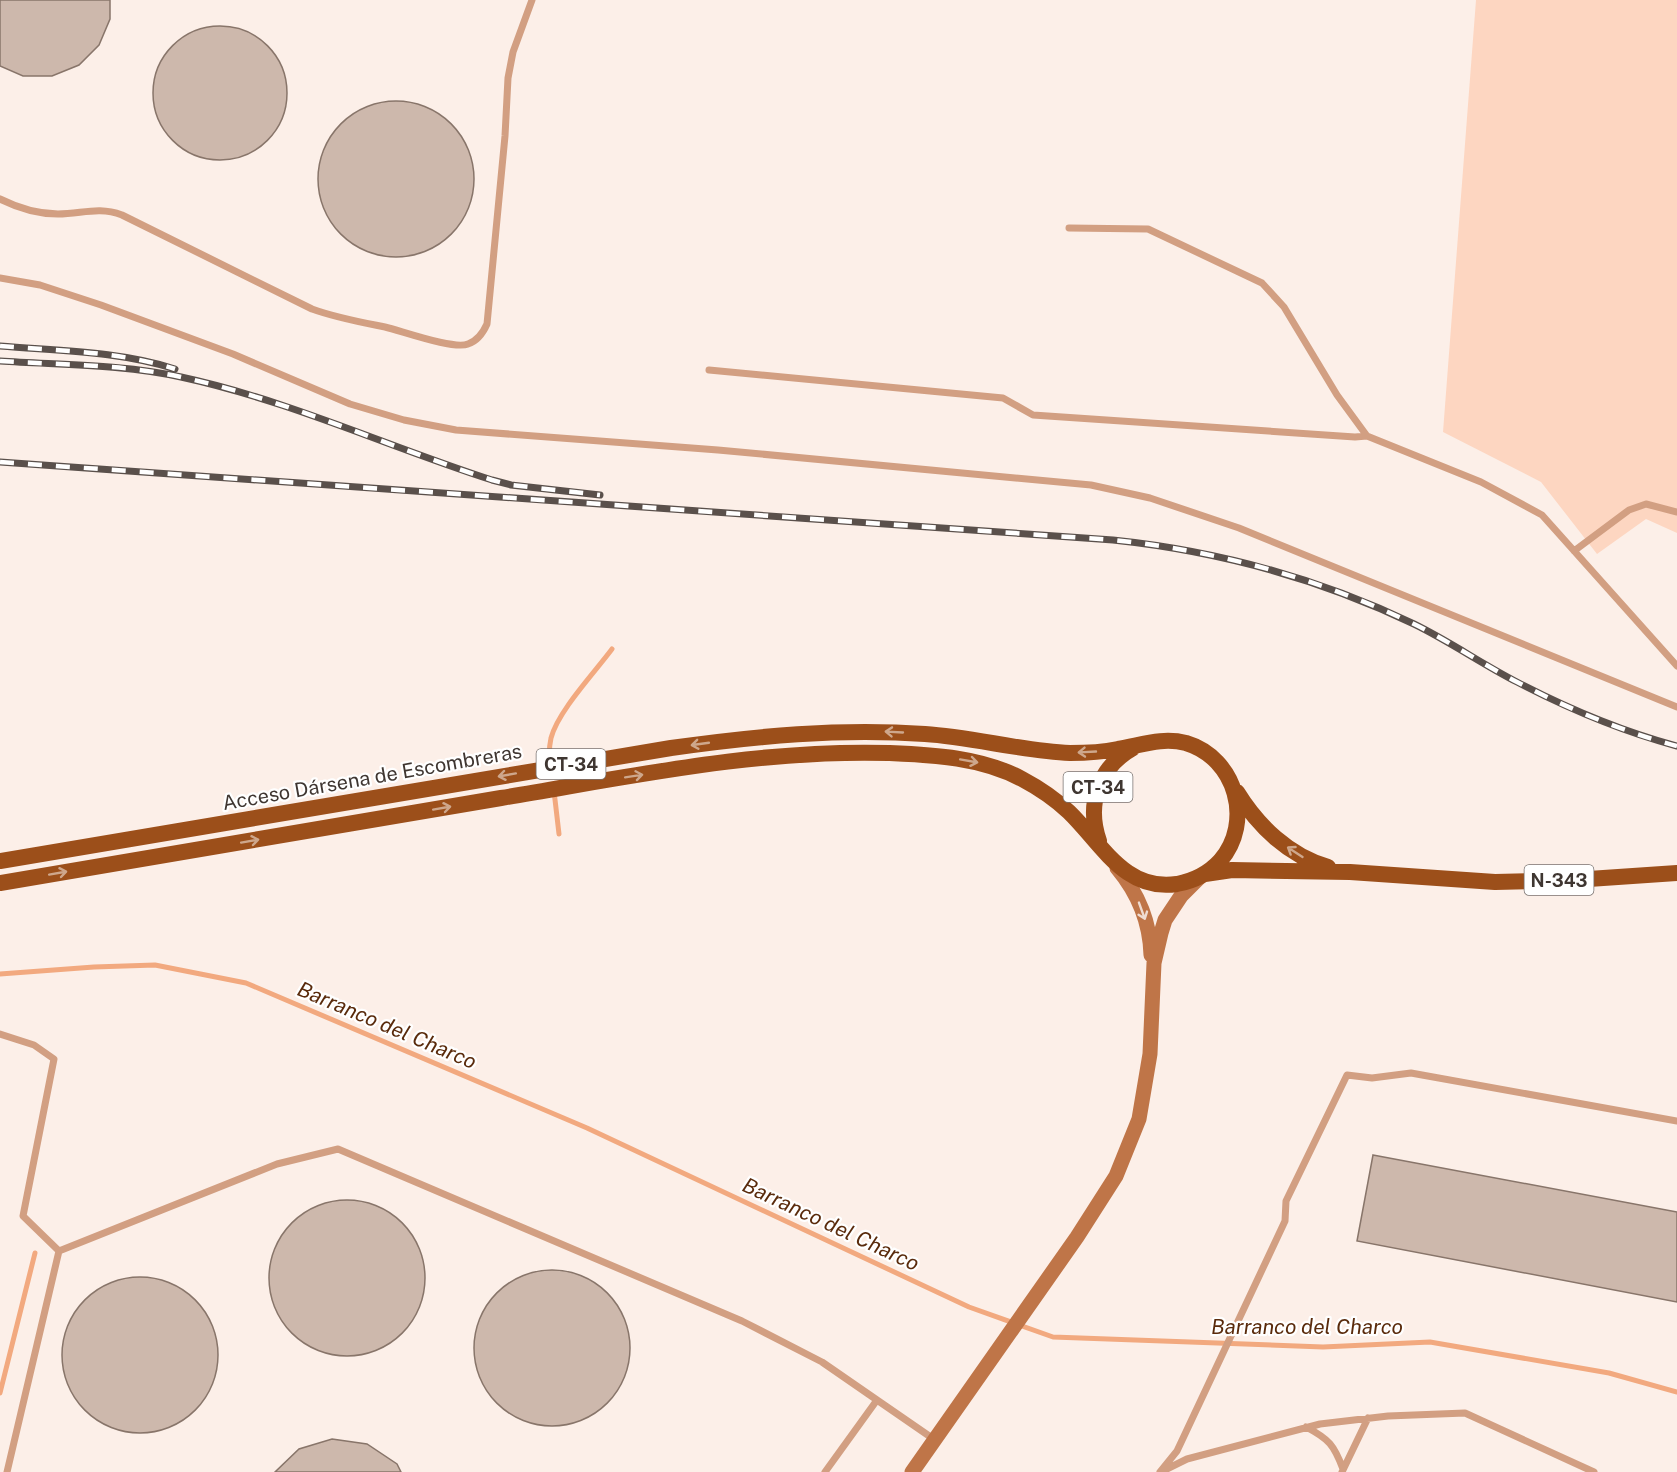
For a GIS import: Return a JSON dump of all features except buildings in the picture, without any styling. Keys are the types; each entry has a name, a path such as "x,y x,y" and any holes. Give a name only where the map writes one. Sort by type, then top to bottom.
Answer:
{"highway":[{"name":"Acceso Dársena de Escombreras","path":"0,861 637,753 783,734 857,731 924,734 963,737 1048,751 1075,753 1101,752 1168,740 1190,745 1208,754 1221,766 1235,792 1238,806 1236,829 1221,860 1203,875 1181,883 1158,885 1136,879 1108,856 1076,819 1053,798 1000,769 961,759 923,755 821,753 640,774 0,883"},
{"name":"Acceso Dársena de Escombreras","path":"1108,856 1099,842 1094,823 1096,791 1106,770 1115,760 1145,743"},
{"name":"N-343","path":"1228,776 1251,813 1273,836 1305,858 1325,867 1350,872"},
{"name":"N-343","path":"1203,875 1232,870 1350,872 1495,882 1574,880 1677,873"}],"main road":[{"path":"912,1472 988,1366 1116,1176 1139,1119 1150,1053 1151,948 1144,913 1126,878 1108,856"},
{"path":"1152,988 1157,948 1165,920 1181,896 1203,875"}],"lane":[{"path":"0,199 27,210 45,214 108,210 312,309 335,317 386,327 453,345 468,344 483,333 486,324 505,136 508,78 513,52 532,0"},
{"path":"1069,228 1148,229 1262,283 1284,307 1337,395 1367,436"},
{"path":"0,278 40,285 101,305 233,354 350,404 404,420 456,430 718,450 1091,485 1150,498 1239,528 1677,707"},
{"path":"709,370 1003,398 1033,415 1367,436 1481,482 1542,515 1677,666"},
{"path":"1574,551 1629,510 1646,504 1677,512"},
{"path":"0,1034 34,1045 54,1059 23,1216 59,1251"},
{"path":"1160,1472 1177,1451 1204,1394 1285,1221 1286,1201 1347,1075 1372,1078 1411,1073 1677,1121"},
{"path":"59,1251 277,1164 338,1149 742,1321 822,1362 935,1440"},
{"path":"7,1472 59,1251"},
{"path":"825,1472 877,1400"},
{"path":"1160,1472 1187,1459 1320,1424 1368,1418 1465,1413 1594,1472"},
{"path":"1343,1471 1368,1418"},
{"path":"1306,1427 1326,1438 1337,1452 1343,1471"}],"shaded area":[{"path":"1476,0 1677,0 1677,533 1646,519 1597,554 1541,482 1443,432"}],"waterway":[{"path":"550,766 550,745 555,727 569,704 612,649"},
{"path":"554,791 559,834"},
{"name":"Barranco del Charco","path":"0,974 155,965 246,983 587,1128 969,1307 1053,1337 1323,1347 1430,1342 1609,1373 1677,1392"},
{"path":"0,1393 35,1253"}],"railway":[{"path":"0,346 110,355 175,369"},
{"path":"0,361 114,367 181,377 260,398 492,480 511,485 600,495"},
{"path":"0,462 1113,540 1191,551 1267,569 1341,593 1414,624 1504,675 1595,719 1677,746"}]}
